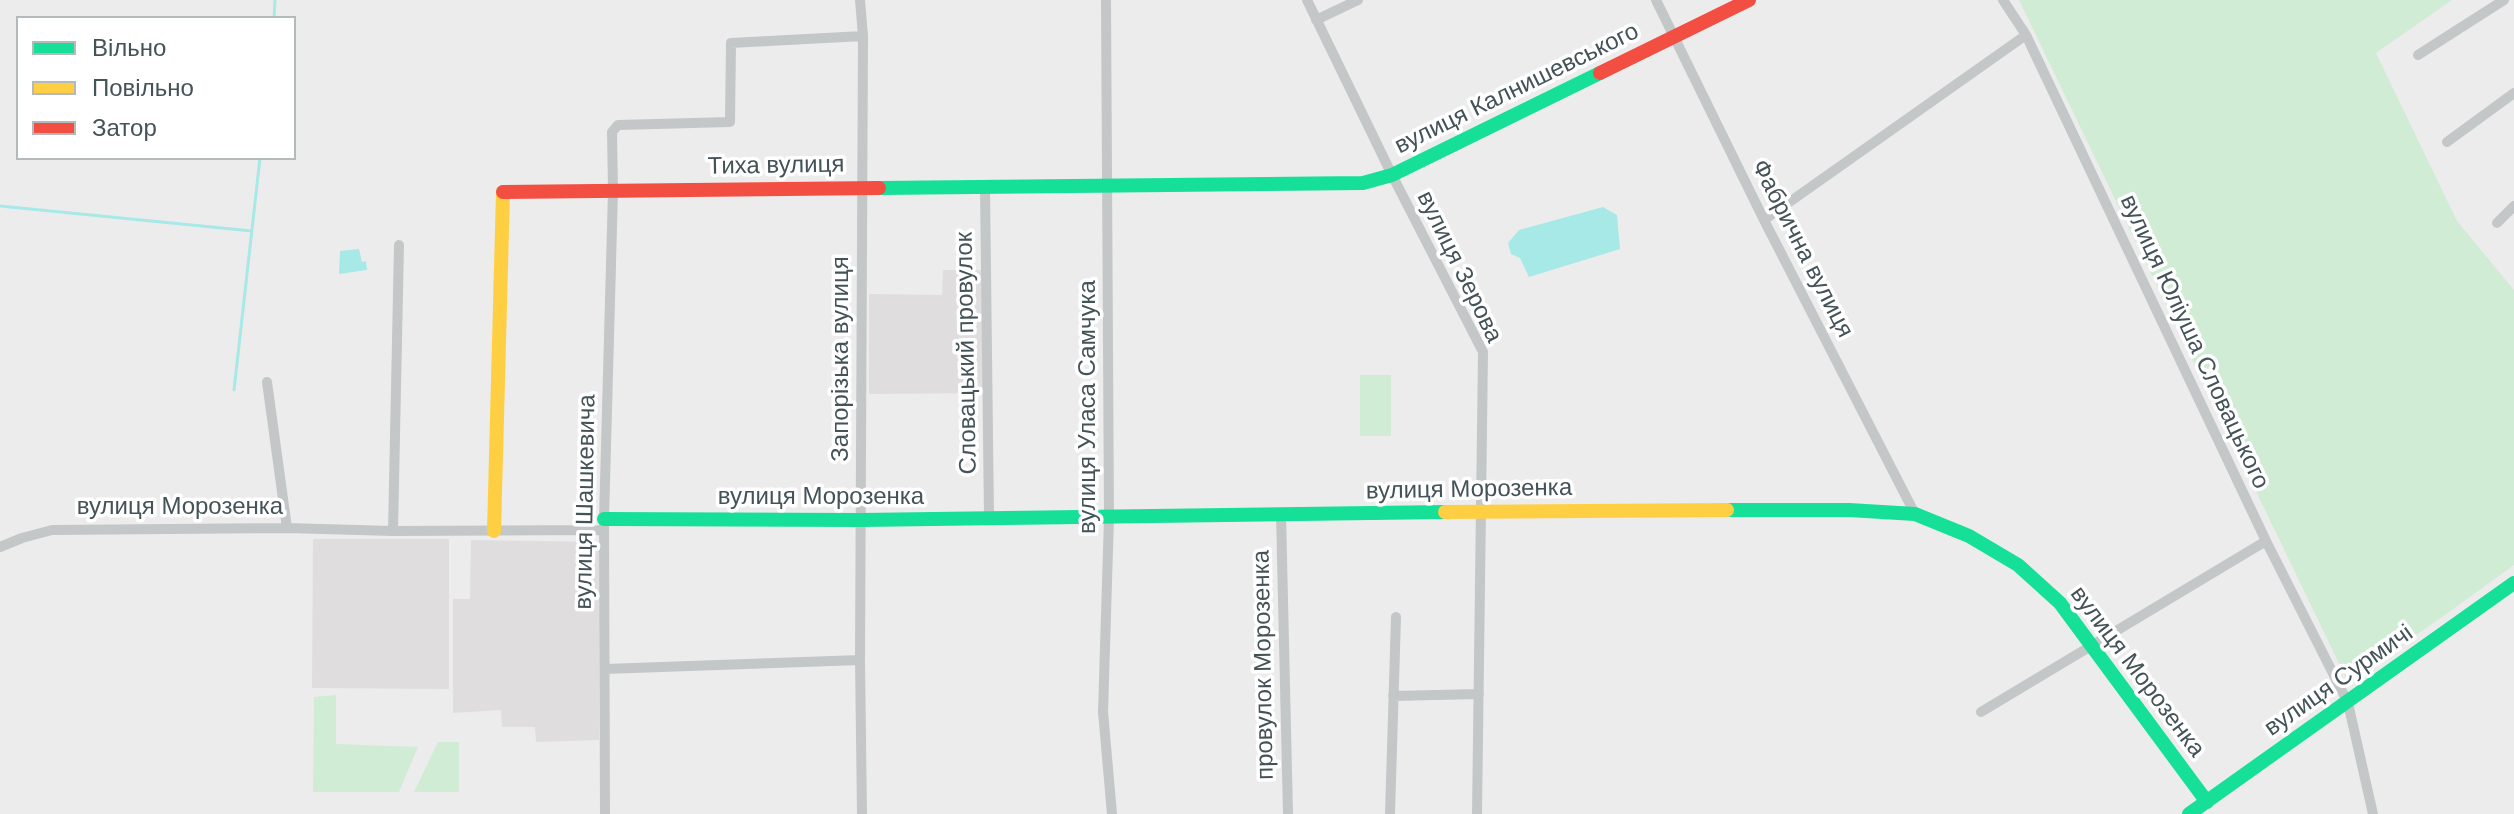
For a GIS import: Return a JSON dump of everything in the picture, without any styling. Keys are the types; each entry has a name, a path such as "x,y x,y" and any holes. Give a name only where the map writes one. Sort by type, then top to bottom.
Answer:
{"street":[{"name":"Запорізька вулиця","path":"860,0 863,36 862,814"},
{"name":"вулиця Уласа Самчука","path":"1106,0 1109,518 1103,712 1112,814"},
{"name":"вулиця Зерова","path":"1307,0 1483,352 1477,814"},
{"path":"1316,20 1358,0"},
{"name":"Фабрична вулиця","path":"1656,0 1764,220 1915,514"},
{"name":"вулиця Калнишевського","path":"1392,175 1749,0"},
{"name":"вулиця Юліуша Словацького","path":"2003,0 2026,35 2266,541 2348,703 2373,814"},
{"path":"2418,55 2504,0"},
{"path":"1764,220 2026,35"},
{"name":"вулиця Шашкевича","path":"605,814 604,524 612,132 618,125 730,122 731,43 863,36"},
{"path":"2447,142 2514,93"},
{"name":"Тиха вулиця","path":"494,531 501,192 1363,183 1392,175"},
{"name":"Словацький провулок","path":"985,187 989,518"},
{"path":"2497,223 2514,206"},
{"path":"393,531 399,245"},
{"path":"267,382 287,528"},
{"name":"вулиця Морозенка","path":"0,547 52,530 287,528 494,531 604,524 1481,511 1849,510 1915,514 1969,536 2018,565 2060,603 2207,802"},
{"name":"провулок Морозенка","path":"1281,514 1288,814"},
{"path":"1981,712 2266,541"},
{"name":"вулиця Сурмичі","path":"2189,814 2513,589"},
{"path":"1390,814 1396,617"},
{"path":"605,669 860,660"},
{"path":"1393,696 1479,694"}],"shaded area":[{"path":"943,270 982,270 985,393 869,394 869,294 942,295"},
{"path":"313,539 449,539 449,689 312,688"},
{"path":"471,540 600,542 599,740 536,742 535,727 502,727 501,710 453,713 453,599 470,599"}],"green space":[{"path":"2019,0 2452,0 2376,53 2457,221 2514,290 2514,565 2348,682"},
{"path":"1360,375 1391,375 1391,436 1360,436"},
{"path":"336,695 336,744 418,747 399,792 313,792 314,697"},
{"path":"438,742 459,742 459,792 414,792"}],"water":[{"path":"1603,207 1617,215 1620,249 1529,277 1520,258 1511,254 1508,243 1519,230"},
{"path":"359,249 367,270 339,274 340,251"}],"waterway":[{"path":"274,16 275,0"},
{"path":"234,390 260,160"},
{"path":"0,206 252,231"}],"traffic: fast":[{"path":"879,188 1363,183 1392,175 1600,73"},
{"path":"1727,510 1849,510 1915,514 1969,536 2018,565 2060,603 2207,802"},
{"path":"604,519 860,520 1445,512"},
{"path":"2189,814 2514,583"}],"traffic: slow":[{"path":"494,531 503,192"},
{"path":"1445,512 1727,510"}],"traffic: jam":[{"path":"1600,73 1749,0"},
{"path":"503,192 879,188"}]}
